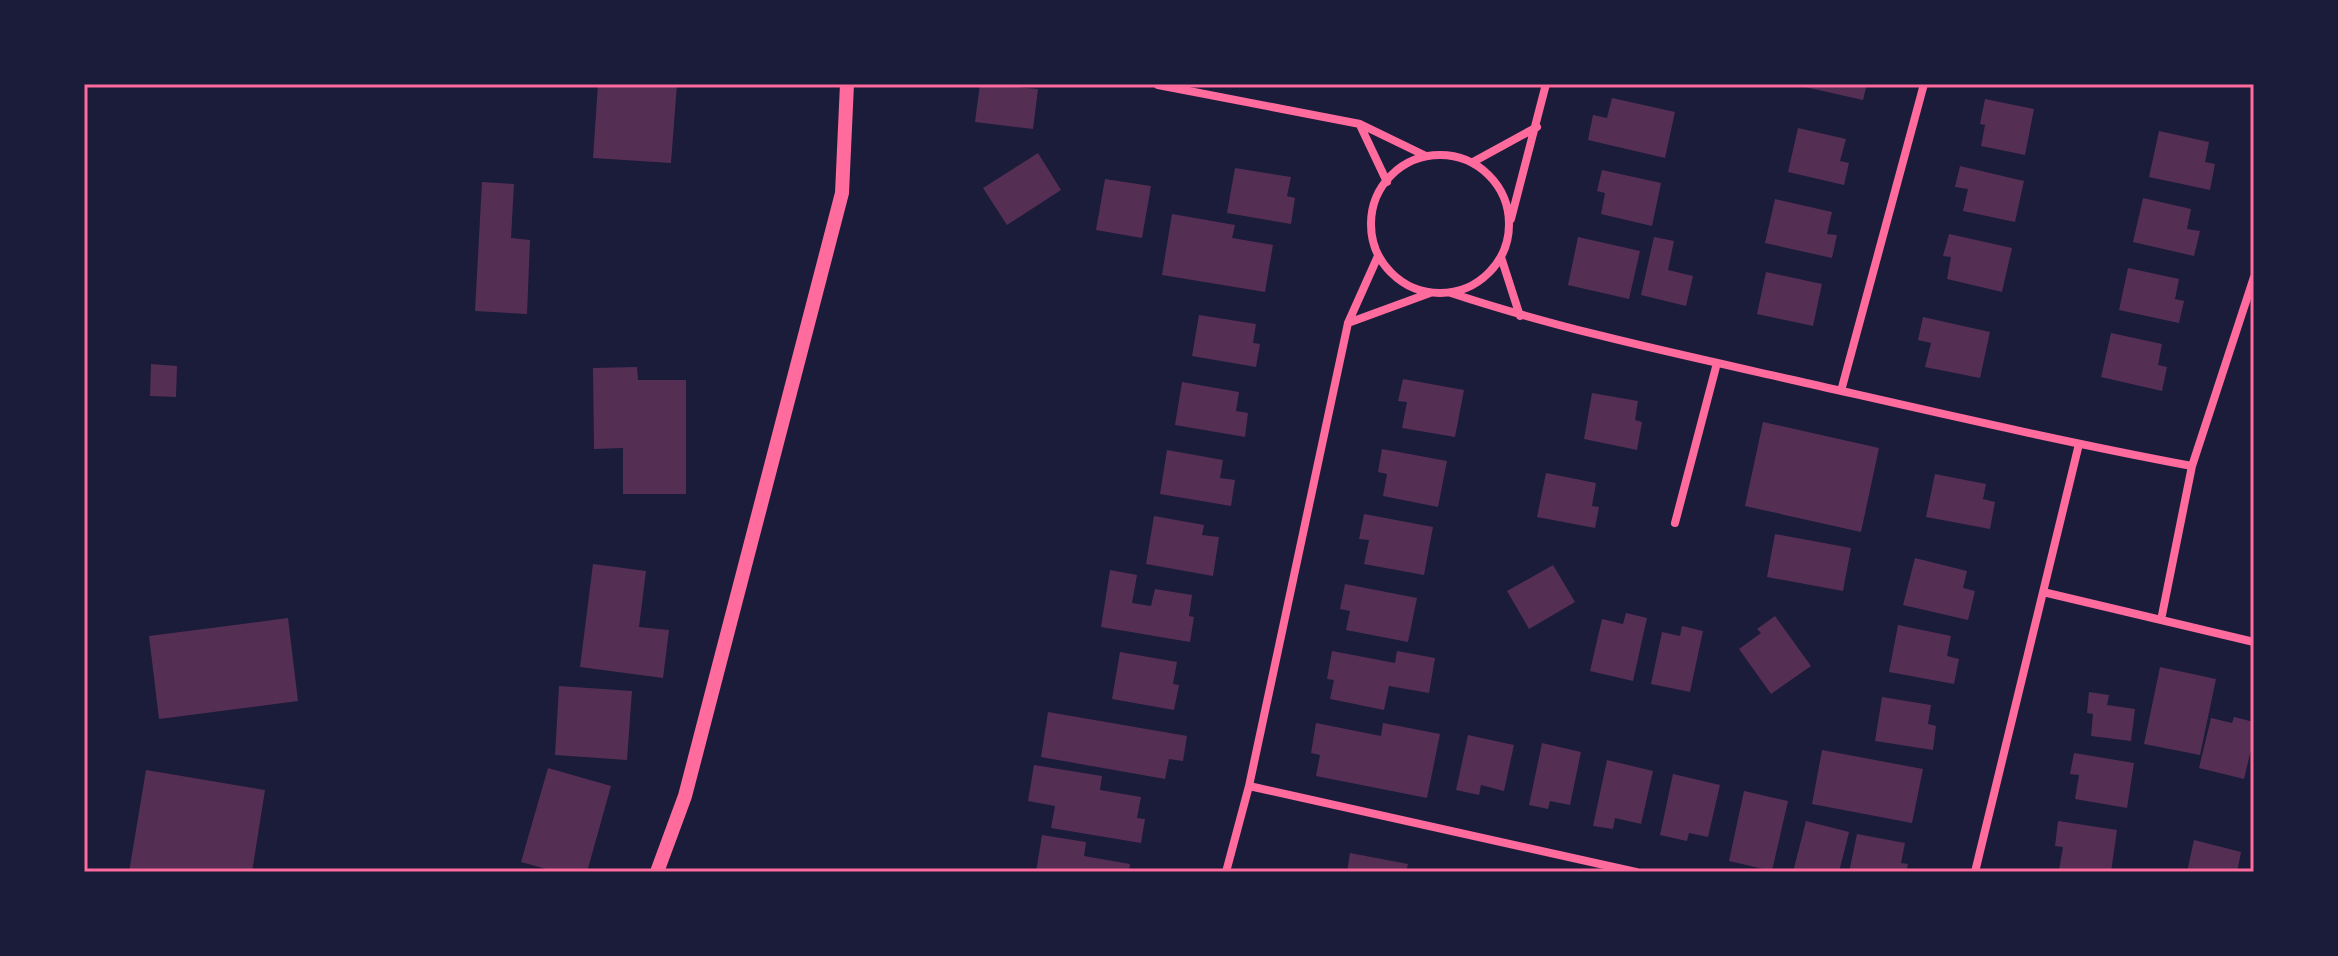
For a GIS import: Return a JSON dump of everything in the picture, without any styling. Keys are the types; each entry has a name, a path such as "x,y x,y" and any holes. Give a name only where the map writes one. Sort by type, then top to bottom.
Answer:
{"street":[{"path":"657,872 685,796 842,193 847,84"},
{"path":"1451,293 1470,286 1487,274 1501,257 1546,84"},
{"path":"1841,391 1924,84"},
{"path":"1158,85 1360,124 1426,156"},
{"path":"1360,124 1387,182"},
{"path":"1473,162 1537,127"},
{"path":"1508,230 1509,216 1503,195 1491,177 1473,162 1450,155 1426,156 1404,165 1377,197 1372,218 1378,256 1394,275 1411,287 1431,293 1451,293 1520,316 1717,363 2079,444 2192,466"},
{"path":"1226,872 1249,786 1348,323 1378,256"},
{"path":"1501,257 1520,316"},
{"path":"2161,620 2192,466 2254,277"},
{"path":"1348,323 1431,293"},
{"path":"1675,523 1717,363"},
{"path":"1975,872 2079,444"},
{"path":"2043,592 2254,642"},
{"path":"1249,786 1636,872"}],"building":[{"path":"598,84 677,84 671,163 593,158"},
{"path":"980,84 1038,89 1033,129 975,122"},
{"path":"1806,84 1867,84 1863,100 1805,87"},
{"path":"1612,98 1675,112 1665,158 1588,140 1593,115 1607,118"},
{"path":"1985,99 2034,109 2025,155 1981,146 1985,125 1980,124"},
{"path":"1798,128 1846,139 1840,161 1849,163 1844,185 1788,172"},
{"path":"2159,131 2209,142 2205,162 2215,164 2210,190 2149,177"},
{"path":"1038,153 1061,190 1007,225 983,188"},
{"path":"1960,166 2024,181 2015,222 1963,211 1968,189 1955,187"},
{"path":"1235,168 1291,177 1287,196 1295,198 1291,224 1227,213"},
{"path":"1602,170 1661,183 1652,226 1601,214 1605,193 1597,191"},
{"path":"1105,179 1151,186 1142,238 1096,230"},
{"path":"482,182 514,184 511,238 530,240 527,314 475,311"},
{"path":"2143,198 2191,209 2187,229 2200,231 2194,256 2133,242"},
{"path":"1775,199 1832,212 1827,234 1837,235 1832,258 1765,243"},
{"path":"1172,214 1235,225 1232,238 1273,245 1265,292 1162,275"},
{"path":"1949,234 2012,248 2002,292 1947,279 1951,257 1943,256"},
{"path":"1578,237 1640,251 1629,299 1568,285"},
{"path":"1654,237 1674,241 1668,270 1693,276 1686,306 1641,295"},
{"path":"2128,268 2179,279 2175,299 2184,301 2179,323 2119,310"},
{"path":"1766,272 1822,284 1813,326 1757,314"},
{"path":"1199,315 1256,324 1253,343 1260,344 1256,367 1192,356"},
{"path":"1923,317 1990,332 1980,378 1925,367 1931,343 1918,340"},
{"path":"2111,333 2162,344 2158,365 2167,367 2162,391 2101,377"},
{"path":"151,364 177,366 176,397 150,396"},
{"path":"637,367 638,380 686,380 686,494 623,494 623,448 594,449 593,368"},
{"path":"1403,379 1464,390 1455,437 1402,428 1407,402 1398,401"},
{"path":"1182,382 1239,392 1236,411 1248,413 1245,437 1175,425"},
{"path":"1592,393 1638,401 1635,420 1642,422 1637,450 1584,439"},
{"path":"1763,422 1879,448 1861,532 1745,506"},
{"path":"1382,449 1447,461 1438,507 1383,496 1387,474 1378,472"},
{"path":"1167,450 1223,460 1220,478 1235,480 1231,506 1160,494"},
{"path":"1546,473 1596,483 1592,506 1599,507 1595,528 1537,517"},
{"path":"1935,474 1986,484 1983,499 1995,502 1990,529 1926,517"},
{"path":"1364,514 1433,527 1424,575 1364,564 1369,540 1359,539"},
{"path":"1154,516 1204,525 1202,535 1219,537 1213,576 1146,564"},
{"path":"1775,534 1851,548 1843,591 1767,577"},
{"path":"1915,558 1967,571 1963,588 1975,591 1968,620 1903,605"},
{"path":"593,564 646,571 639,627 669,630 663,678 580,667"},
{"path":"1553,565 1575,602 1529,629 1507,591"},
{"path":"1110,570 1137,575 1132,603 1151,606 1155,589 1192,595 1189,616 1194,617 1190,642 1101,627"},
{"path":"1345,584 1417,598 1408,642 1346,630 1350,611 1340,609"},
{"path":"1626,613 1647,618 1633,681 1590,671 1602,619 1623,624"},
{"path":"1775,616 1811,666 1771,694 1739,649 1761,633 1757,629"},
{"path":"288,618 298,701 159,719 149,636"},
{"path":"1898,625 1951,636 1947,656 1959,659 1954,684 1889,672"},
{"path":"1682,626 1703,631 1690,692 1651,684 1662,632 1680,636"},
{"path":"1332,651 1395,663 1397,651 1435,658 1429,693 1389,686 1384,710 1330,699 1334,680 1327,679"},
{"path":"1120,652 1177,662 1173,684 1179,685 1174,710 1112,699"},
{"path":"2160,667 2216,679 2200,755 2144,744"},
{"path":"559,686 632,691 627,760 555,755"},
{"path":"2089,692 2109,695 2107,705 2135,709 2131,741 2091,736 2093,714 2087,713"},
{"path":"1882,697 1931,705 1928,724 1936,726 1933,750 1875,741"},
{"path":"1048,712 1187,736 1183,761 1169,759 1165,779 1041,757"},
{"path":"2234,717 2254,722 2254,737 2244,779 2199,768 2211,718 2232,723"},
{"path":"1316,723 1381,736 1383,723 1440,734 1427,798 1316,776 1320,755 1311,753"},
{"path":"1468,735 1514,745 1504,791 1481,785 1479,795 1456,790"},
{"path":"1542,743 1581,752 1570,805 1550,801 1548,809 1529,805"},
{"path":"1822,750 1923,769 1912,823 1812,804"},
{"path":"2074,753 2134,763 2127,808 2075,799 2079,775 2070,774"},
{"path":"1607,760 1653,771 1641,824 1615,818 1613,829 1593,826"},
{"path":"1034,765 1102,776 1100,790 1141,797 1137,818 1145,819 1141,843 1051,828 1055,806 1028,801"},
{"path":"548,768 611,786 587,872 557,872 521,862"},
{"path":"146,770 265,790 252,872 129,872"},
{"path":"1673,774 1720,785 1708,837 1689,833 1687,841 1660,835"},
{"path":"1744,791 1788,801 1772,871 1729,861"},
{"path":"1806,821 1849,832 1839,872 1793,872"},
{"path":"2058,821 2117,830 2111,872 2059,870 2063,847 2055,846"},
{"path":"1857,834 1905,843 1901,863 1908,864 1906,872 1849,872"},
{"path":"1042,835 1086,842 1084,856 1130,864 1129,872 1036,872"},
{"path":"2194,840 2241,852 2237,872 2187,872"},
{"path":"1350,853 1408,864 1406,872 1347,872"}]}
